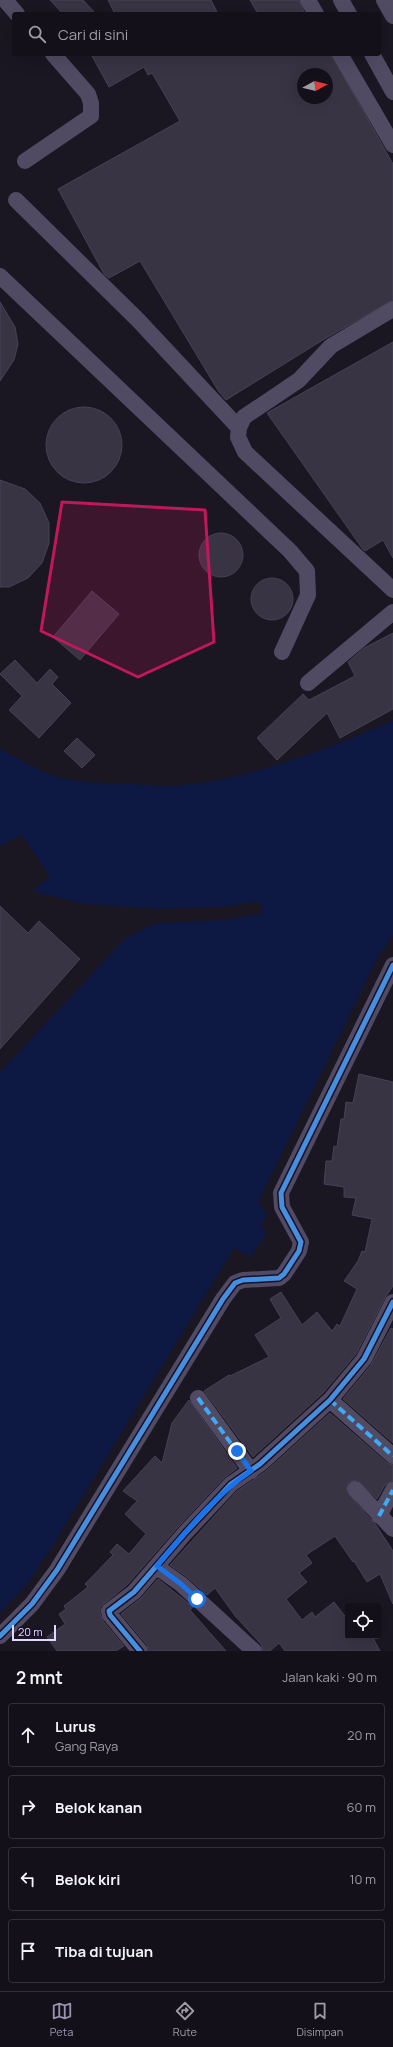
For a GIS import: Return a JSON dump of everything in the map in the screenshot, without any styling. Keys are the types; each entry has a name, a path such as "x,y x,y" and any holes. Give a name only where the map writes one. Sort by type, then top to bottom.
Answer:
{"street":[{"path":"5,0 15,12"},
{"path":"308,0 315,12"},
{"path":"341,0 348,12"},
{"path":"384,0 393,16"},
{"path":"25,161 91,116 91,103 88,94 55,56"},
{"path":"341,56 393,145"},
{"path":"369,104 393,91 373,56"},
{"path":"16,200 138,320 239,428"},
{"path":"0,276 290,551 307,571 308,595 282,652"},
{"path":"393,308 332,346 299,380 244,418 239,428 238,437 245,452 393,590"},
{"path":"308,683 393,612"},
{"path":"0,1636 32,1604 57,1570 222,1299 235,1283 243,1280 279,1278 284,1274 299,1251 301,1242 282,1207 281,1193 393,965"},
{"path":"140,1651 109,1613 114,1606 134,1592 185,1533 231,1484 251,1471 291,1437 330,1400 364,1359 393,1302"},
{"path":"198,1398 251,1471"},
{"path":"330,1400 393,1456"},
{"path":"354,1488 393,1529"},
{"path":"379,1516 393,1490"},
{"path":"157,1566 181,1584 254,1651"}],"highlighted area":[{"path":"62,502 205,510 214,642 138,677 41,631"}],"water":[{"path":"393,721 393,935 379,955 258,1202 267,1215 261,1227 267,1232 251,1257 234,1248 55,1542 28,1583 0,1613 0,1072 125,939 155,923 228,920 263,913 260,902 221,907 161,909 84,904 32,891 50,877 22,835 0,846 0,749 27,764 62,778 96,783 169,786 225,779 283,763 340,743"}],"building":[{"path":"50,0 83,0 94,12 61,12"},
{"path":"108,0 211,0 217,12 114,12"},
{"path":"250,0 299,0 304,12 257,12"},
{"path":"92,56 332,56 393,164 393,300 326,338 226,400 219,392 140,261 109,278 104,274 58,189 180,121 152,73 148,75 144,67 109,87"},
{"path":"0,302 15,327 18,344 14,360 0,381"},
{"path":"393,342 393,558 383,540 365,551 362,548 267,413"},
{"path":"84,407 99,410 111,418 119,430 122,445 119,460 111,472 99,480 84,483 69,480 57,472 49,460 46,445 49,430 57,418 69,410"},
{"path":"0,480 25,489 40,503 49,523 49,543 42,563 28,578 9,587 0,587"},
{"path":"217,533 225,533 237,539 243,551 243,559 237,571 225,577 217,577 205,571 199,559 199,551 205,539"},
{"path":"272,578 287,584 293,599 287,614 272,620 257,614 251,599 257,584"},
{"path":"92,591 119,614 80,660 53,637"},
{"path":"393,633 393,709 340,738 327,713 277,760 257,738 303,694 309,700 355,676 348,662 364,648"},
{"path":"15,660 37,683 50,669 58,677 52,684 71,703 39,738 9,710 22,696 0,674"},
{"path":"77,738 95,755 82,768 64,751"},
{"path":"0,906 28,933 39,921 80,959 0,1049"},
{"path":"359,1074 393,1082 393,1286 385,1298 356,1354 323,1393 253,1457 204,1391 229,1375 230,1376 269,1357 255,1335 281,1318 270,1299 281,1292 302,1325 317,1312 332,1331 337,1324 340,1326 357,1289 344,1281 358,1261 362,1251 365,1252 372,1219 352,1215 356,1198 344,1197 344,1187 324,1184 326,1161 332,1161 334,1146 337,1147 341,1119 344,1119 346,1102 353,1103"},
{"path":"391,1328 393,1329 393,1443 343,1399 371,1365"},
{"path":"189,1400 237,1468 224,1478 127,1585 100,1607 100,1613 103,1621 124,1646 116,1651 57,1651 47,1637 65,1624 59,1614 66,1609 64,1606 88,1587 85,1584 113,1555 110,1552 117,1544 129,1554 146,1534 125,1514 137,1501 123,1491 155,1456 162,1463 172,1423"},
{"path":"330,1413 387,1463 393,1465 393,1481 385,1485 377,1499 357,1480 349,1482 346,1491 376,1525 393,1551 393,1604 380,1574 367,1582 354,1561 353,1562 335,1536 306,1555 312,1563 299,1573 307,1582 286,1599 302,1620 312,1612 315,1617 334,1602 345,1616 345,1639 374,1639 380,1651 285,1651 279,1643 270,1651 263,1651 261,1644 236,1617 215,1588 207,1595 187,1577 170,1565 237,1491 266,1471"},
{"path":"158,1579 193,1607 190,1610 226,1651 149,1651 147,1645 121,1614 141,1598"}],"marked path":[{"path":"198,1398 251,1471"},
{"path":"330,1400 393,1456"},
{"path":"379,1516 393,1490"}],"cycle path":[{"path":"0,1636 32,1604 57,1570 223,1299 235,1283 243,1280 279,1278 284,1274 299,1251 301,1242 282,1207 281,1193 393,965"},
{"path":"140,1651 110,1615 109,1611 134,1592 185,1533 231,1484 260,1464 330,1400 364,1359 393,1302"}],"route":[{"path":"197,1599 181,1584 157,1566 185,1533 231,1484 251,1471 237,1451"}]}
